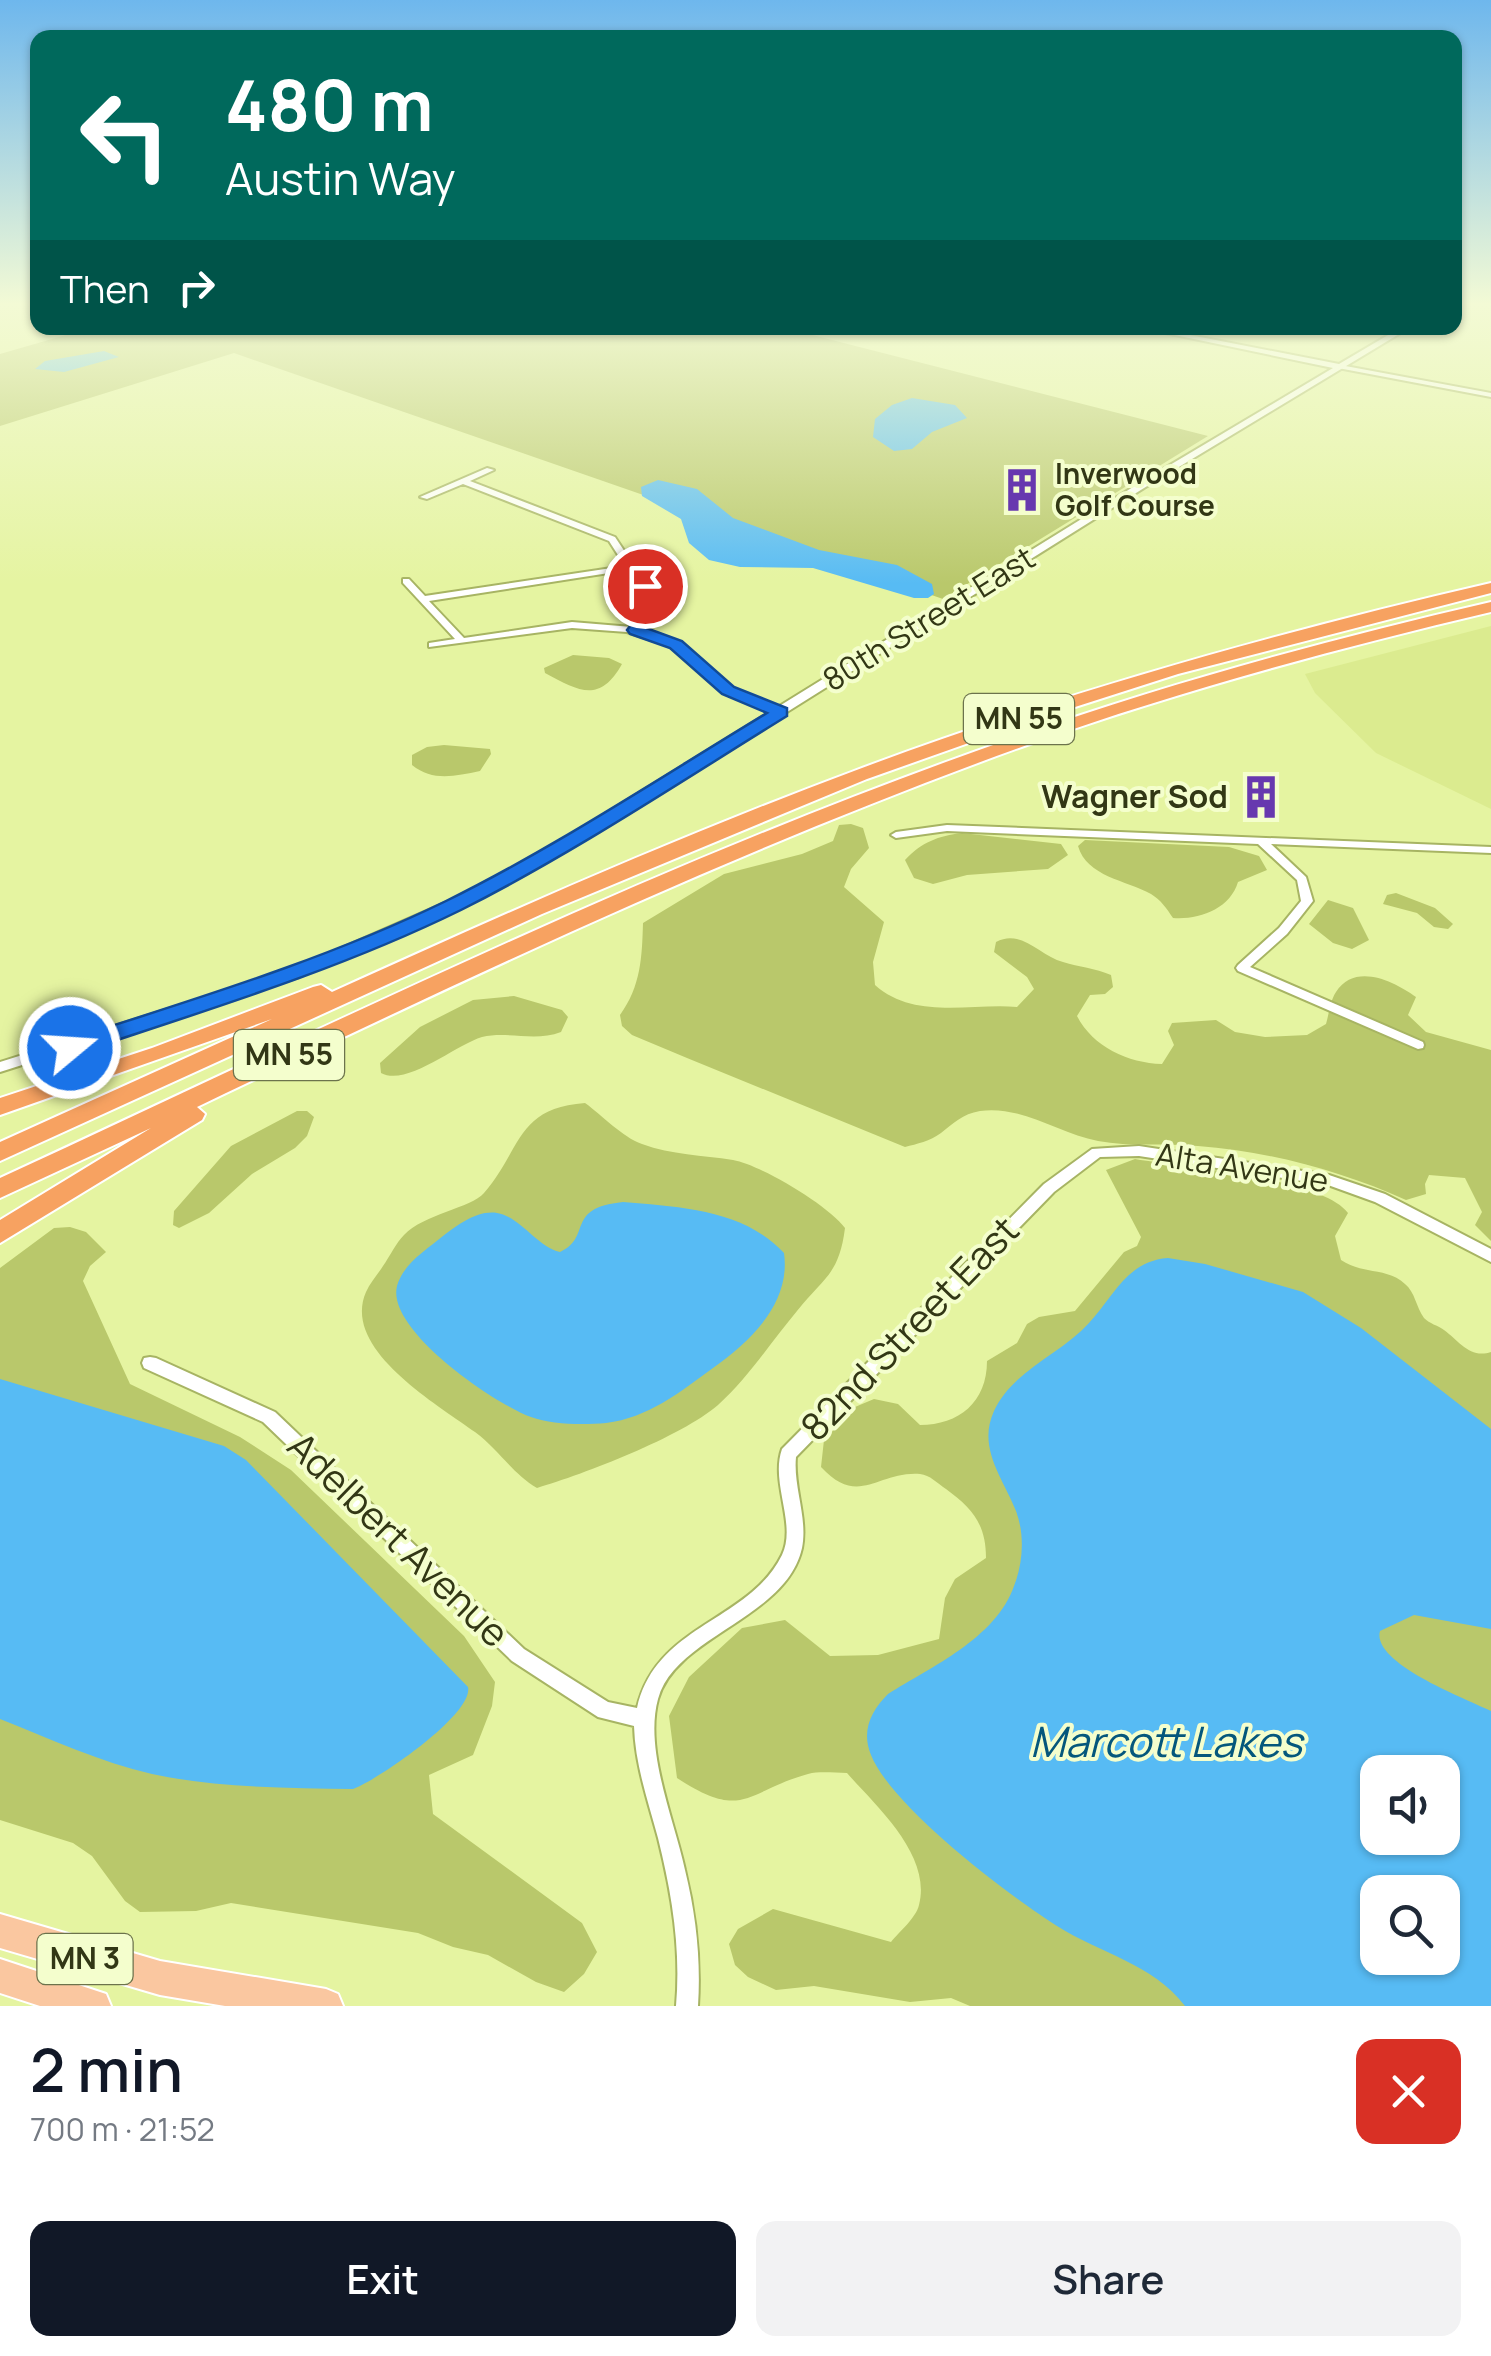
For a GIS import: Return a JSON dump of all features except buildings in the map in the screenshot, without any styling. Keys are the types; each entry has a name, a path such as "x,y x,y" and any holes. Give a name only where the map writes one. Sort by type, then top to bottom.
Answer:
{"highway":[{"name":"MN 55","path":"0,1152 562,898 793,801 1031,714 1260,645 1491,588"},
{"name":"MN 55","path":"0,1189 578,922 790,829 1028,739 1280,660 1491,606"},
{"path":"0,1108 160,1053 562,898"},
{"path":"0,1233 116,1158 251,1082 578,922"}],"main road":[{"name":"MN 3","path":"0,1931 160,1978 326,2006"},
{"name":"MN 3","path":"0,1976 94,2006"}],"street":[{"name":"80th Street East","path":"0,1067 250,989 414,924 520,871 1290,397"},
{"path":"424,497 490,470"},
{"path":"463,481 607,537 633,567 652,601 648,616 636,630"},
{"path":"423,599 633,567"},
{"path":"406,581 462,641"},
{"path":"432,645 572,625 636,630 676,645 728,691 780,712"},
{"path":"896,836 947,828 1491,850"},
{"path":"1261,840 1302,880 1307,901 1283,931 1242,968 1418,1045"},
{"name":"Alta Avenue","path":"1097,1152 1139,1151 1329,1180 1380,1198 1491,1256"},
{"name":"82nd Street East","path":"644,1718 649,1694 669,1664 763,1595 791,1556 796,1535 784,1479 788,1454 1049,1188 1097,1152"},
{"name":"Adelbert Avenue","path":"150,1363 269,1417 518,1656 606,1711 644,1718"},
{"path":"644,1718 686,1934 686,2006"}],"shaded area":[{"path":"0,397 94,397 0,426"},
{"path":"360,397 1054,397 1208,436 943,599"},
{"path":"1491,626 1491,809 1376,753 1315,693 1305,674"},
{"path":"573,655 609,658 622,664 606,685 597,689 579,689 545,673 544,668"},
{"path":"427,747 490,749 491,754 480,771 453,776 428,774 412,765 412,755"},
{"path":"839,825 863,828 869,848 851,869 844,887 884,922 873,962 875,985 907,1003 943,1008 1017,1007 1034,989 1027,977 994,952 996,942 1014,938 1055,959 1111,975 1113,987 1105,994 1090,995 1077,1016 1102,1045 1124,1057 1162,1064 1174,1045 1168,1031 1172,1023 1216,1020 1235,1032 1265,1037 1307,1035 1326,1024 1336,992 1353,978 1375,977 1407,991 1416,997 1408,1015 1426,1032 1491,1050 1491,1241 1475,1225 1482,1212 1465,1178 1429,1175 1426,1194 1406,1200 1331,1171 1278,1158 1198,1146 1098,1141 996,1110 968,1114 932,1138 905,1147 632,1035 622,1026 620,1015 639,971 643,923 724,874 802,854 833,841"},
{"path":"962,833 1061,844 1068,855 1048,869 967,875 933,884 914,878 905,860 911,854 931,841"},
{"path":"1085,840 1229,847 1259,856 1267,870 1238,882 1228,899 1212,911 1173,918 1151,894 1090,865 1078,846"},
{"path":"1396,893 1435,908 1453,924 1448,929 1434,927 1417,913 1383,904 1387,895"},
{"path":"1328,900 1353,908 1369,940 1352,949 1333,943 1309,924"},
{"path":"514,996 562,1010 568,1017 561,1032 482,1037 417,1070 392,1076 381,1073 380,1063 420,1027 473,1000"},
{"path":"585,1103 642,1144 733,1160 760,1170 809,1198 845,1228 839,1256 829,1274 718,1405 657,1442 537,1488 483,1439 397,1373 367,1334 362,1313 366,1292 404,1235 484,1193 523,1133 545,1113"},
{"path":"297,1111 307,1111 314,1117 307,1136 295,1148 252,1174 209,1213 179,1228 173,1225 174,1211 231,1146"},
{"name":"Marcott Lakes","path":"1135,1159 1216,1170 1310,1191 1348,1213 1335,1236 1341,1260 1398,1279 1411,1291 1426,1320 1471,1351 1491,1352 1491,2006 970,2006 951,1998 910,2002 814,1986 776,1990 748,1977 735,1965 729,1944 738,1929 773,1909 891,1942 917,1910 921,1886 910,1850 899,1833 847,1773 808,1774 732,1801 699,1791 677,1778 669,1716 689,1677 742,1628 785,1620 830,1656 878,1655 939,1639 945,1598 955,1579 986,1558 976,1518 955,1496 924,1475 892,1477 858,1486 834,1479 821,1467 824,1440 855,1407 874,1399 898,1404 920,1425 958,1416 982,1388 987,1361 1017,1343 1027,1324 1039,1317 1075,1311 1124,1252 1137,1246 1141,1237 1106,1170"},
{"path":"54,1228 86,1232 106,1252 90,1266 83,1281 130,1384 240,1437 291,1470 464,1636 495,1682 492,1706 473,1755 429,1775 433,1814 582,1923 597,1952 584,1974 564,1992 536,1982 488,1955 418,1933 231,1903 196,1911 140,1912 125,1901 92,1856 73,1843 0,1820 0,1268"}],"water":[{"path":"912,398 955,405 967,418 932,432 912,449 894,451 873,437 875,419 892,405"},
{"path":"658,480 697,489 733,518 819,550 897,565 932,584 934,594 914,598 813,568 740,567 709,560 689,543 681,519 642,496 641,487"},
{"path":"623,1202 688,1209 730,1219 768,1238 784,1253 785,1271 775,1304 754,1333 713,1368 650,1410 597,1424 558,1423 531,1417 493,1397 446,1363 408,1323 398,1304 397,1286 410,1264 475,1216 506,1216 560,1252 570,1246 593,1210"},
{"name":"Marcott Lakes","path":"1168,1258 1205,1264 1303,1292 1361,1328 1491,1429 1491,1629 1414,1615 1380,1631 1381,1643 1405,1667 1491,1711 1491,2006 1185,2006 1142,1969 1057,1926 982,1872 902,1799 871,1755 868,1730 882,1701 978,1636 993,1621 1014,1586 1021,1558 1021,1530 990,1450 988,1438 994,1411 1013,1384 1077,1334 1122,1281 1142,1266"},
{"path":"0,1379 224,1446 246,1460 468,1687 466,1699 422,1745 353,1789 278,1788 176,1779 94,1757 0,1719"}],"place":[{"name":"Inverwood Golf Course","path":"1022,490"},
{"name":"Wagner Sod","path":"1261,797"}],"route":[{"path":"70,1048 294,974 452,906 550,854 780,712 728,691 687,652 636,630 652,610 645,586"}]}
